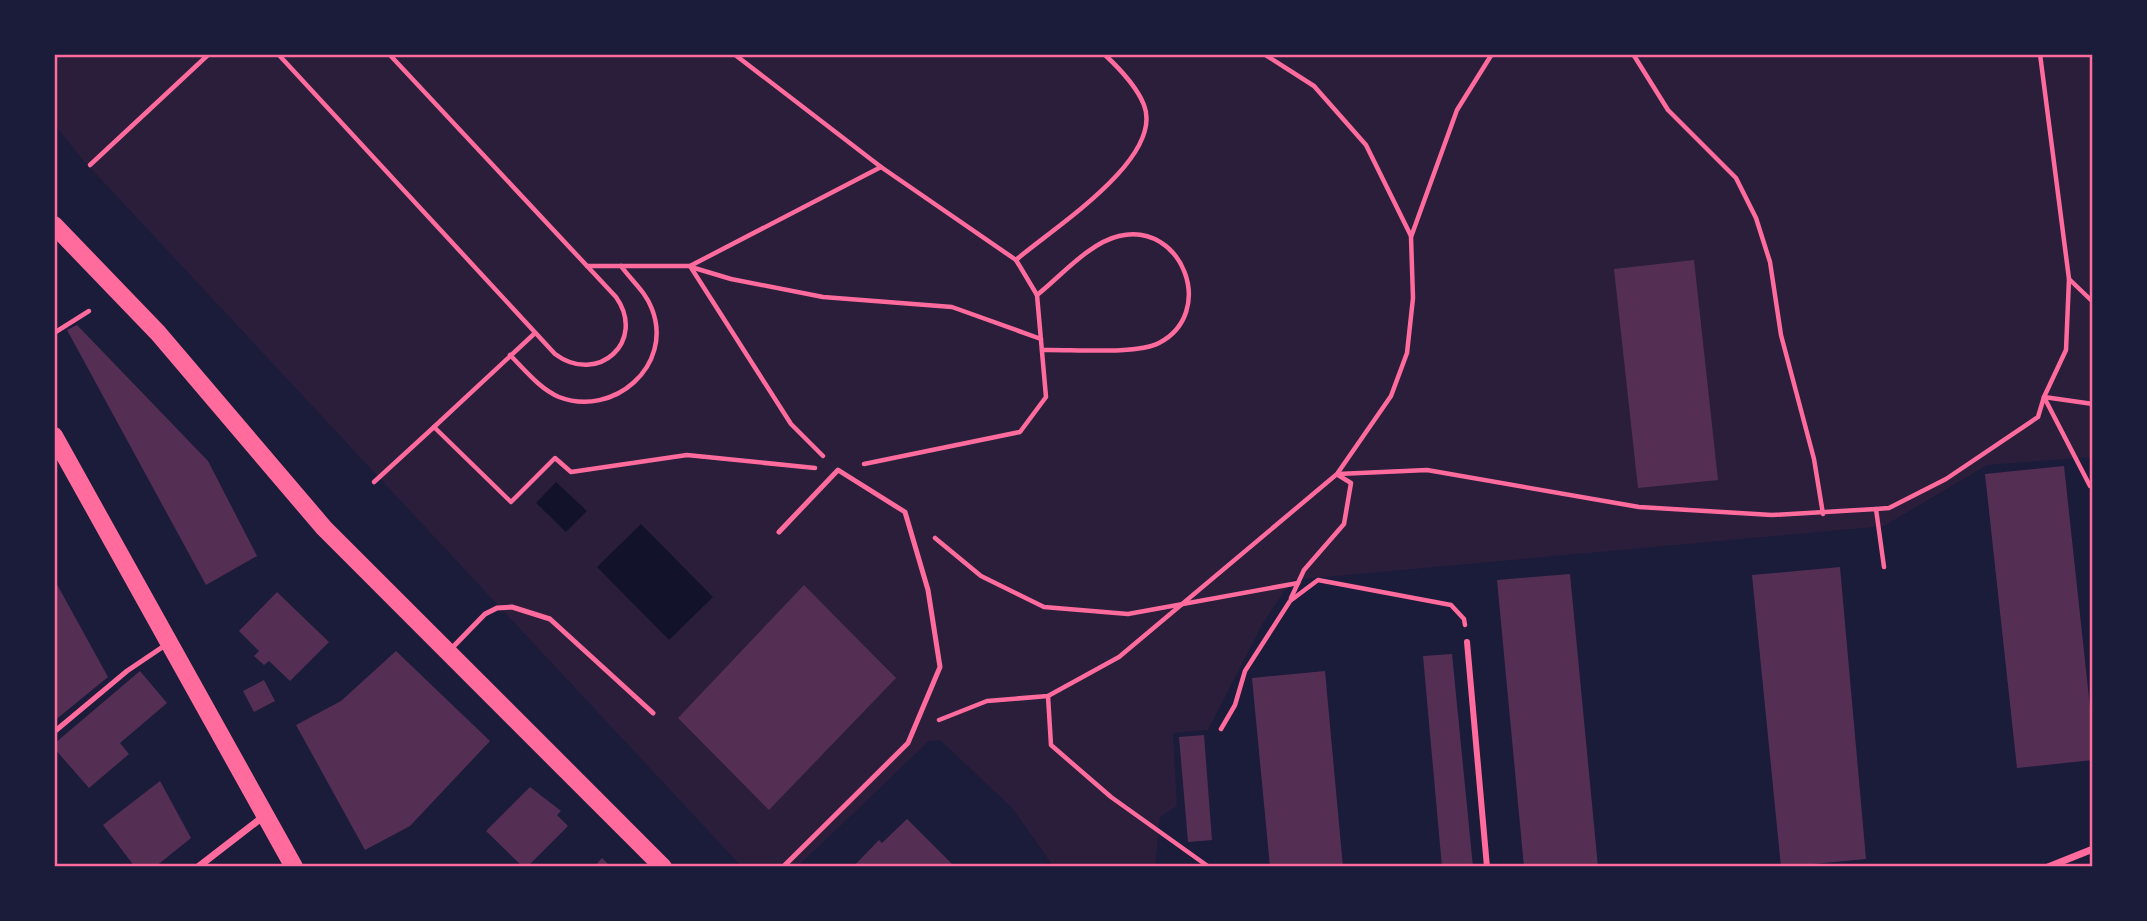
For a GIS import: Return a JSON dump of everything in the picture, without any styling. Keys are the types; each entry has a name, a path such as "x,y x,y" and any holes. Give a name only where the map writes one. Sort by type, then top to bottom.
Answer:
{"main road":[{"path":"54,225 158,333 324,528 663,867"},
{"path":"54,436 294,867"}],"street":[{"path":"1467,642 1487,867"},
{"path":"198,867 265,816"},
{"path":"2048,867 2093,849"}],"lane":[{"path":"779,532 838,470 905,512 928,590 940,667 908,743 783,867"},
{"path":"447,652 485,614 497,608 512,607 550,619 653,713"},
{"path":"54,732 127,671 170,643"}],"path":[{"path":"90,165 209,54"},
{"path":"278,54 555,354 576,365 601,363 621,345 626,331 622,305 389,54"},
{"path":"434,427 511,502 555,458 571,472 687,455 838,470 913,452 1020,432 1046,397 1037,295 1016,260 881,167 734,54"},
{"path":"1016,260 1112,181 1132,157 1143,136 1144,105 1117,66 1104,54"},
{"path":"1264,54 1314,86 1366,145 1411,237"},
{"path":"908,743 935,722 987,701 1048,696 1119,657 1337,474 1391,396 1407,353 1413,298 1411,237 1457,110 1492,54"},
{"path":"1633,54 1668,110 1736,178 1756,218 1770,262 1781,335 1814,459 1823,514"},
{"path":"1337,474 1427,470 1639,507 1772,515 1889,508 1946,479 2038,416 2066,350 2069,279 2039,54"},
{"path":"690,266 881,167"},
{"path":"1037,295 1103,242 1137,234 1169,248 1179,258 1189,284 1186,313 1178,327 1158,344 1133,350 1042,350"},
{"path":"510,355 549,391 580,402 603,401 633,385 646,369 654,350 656,330 653,310 644,293 620,265"},
{"path":"586,266 690,266 731,279 823,297 952,307 1041,340"},
{"path":"690,266 791,424 838,470"},
{"path":"2069,279 2093,302"},
{"path":"54,332 89,311"},
{"path":"374,482 535,332"},
{"path":"2044,397 2093,404"},
{"path":"2044,397 2090,486"},
{"path":"1221,729 1235,705 1245,671 1290,601 1304,569 1343,524 1351,483 1337,474"},
{"path":"1876,509 1884,567"},
{"path":"905,512 981,576 1044,607 1128,614 1298,583"},
{"path":"1290,601 1318,580 1451,605 1464,619 1467,642"},
{"path":"1048,696 1051,745 1111,797 1209,867"}],"shaded area":[{"path":"54,54 2093,54 2093,457 1987,465 1884,526 1292,580 1263,623 1208,730 1173,733 1177,806 1160,817 1155,867 1054,867 1012,808 940,740 929,741 797,867 742,867 83,160 54,124"},
{"path":"556,482 587,511 566,532 536,503"},
{"path":"641,524 713,597 669,640 597,567"}],"building":[{"path":"1694,260 1718,480 1638,488 1614,269"},
{"path":"77,325 208,461 257,556 206,585 67,330"},
{"path":"2064,466 2093,735 2093,760 2017,768 1985,474"},
{"path":"1840,567 1866,859 1781,867 1752,575"},
{"path":"1570,574 1598,867 1524,867 1497,580"},
{"path":"54,579 108,677 54,721"},
{"path":"804,585 896,678 769,810 678,718"},
{"path":"277,592 329,642 290,681 269,661 264,665 254,656 259,651 239,631"},
{"path":"396,651 490,741 410,826 365,850 296,725 341,701"},
{"path":"1452,654 1473,867 1442,867 1423,656"},
{"path":"140,671 167,703 120,743 129,754 89,788 54,748 54,744"},
{"path":"1325,671 1343,867 1270,867 1252,678"},
{"path":"264,680 275,701 254,712 243,691"},
{"path":"1204,735 1212,840 1188,842 1179,737"},
{"path":"160,781 191,838 155,867 135,867 103,825"},
{"path":"530,787 561,811 557,815 568,826 527,867 523,867 486,831"},
{"path":"907,819 955,867 853,867 879,840 882,843"},
{"path":"602,858 611,867 594,867"}]}
